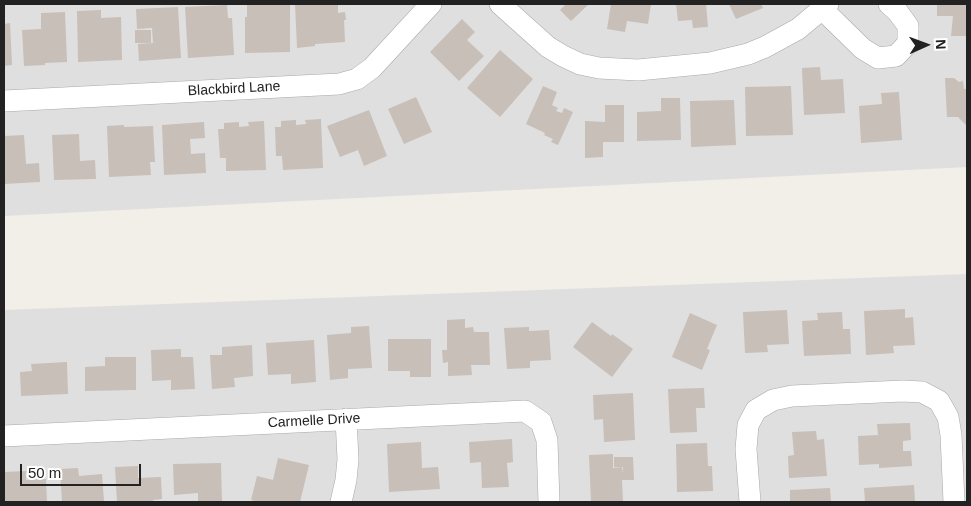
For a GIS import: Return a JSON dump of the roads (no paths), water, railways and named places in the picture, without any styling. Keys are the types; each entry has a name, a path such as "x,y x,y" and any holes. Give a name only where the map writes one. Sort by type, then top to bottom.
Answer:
{"street":[{"name":"Blackbird Lane","path":"4,101 338,84 357,79 372,68 431,4"},
{"path":"500,4 548,47 563,56 580,64 599,68 638,70 710,63 748,54 781,39 826,7 863,49 878,58 896,56 908,43 908,26 889,4"},
{"path":"750,502 746,449 748,425 756,410 773,400 792,396 903,391 922,392 939,401 948,417 951,435 954,502"},
{"name":"Carmelle Drive","path":"4,436 525,411 541,422 546,440 549,502"},
{"path":"341,502 348,459 346,419"}]}
